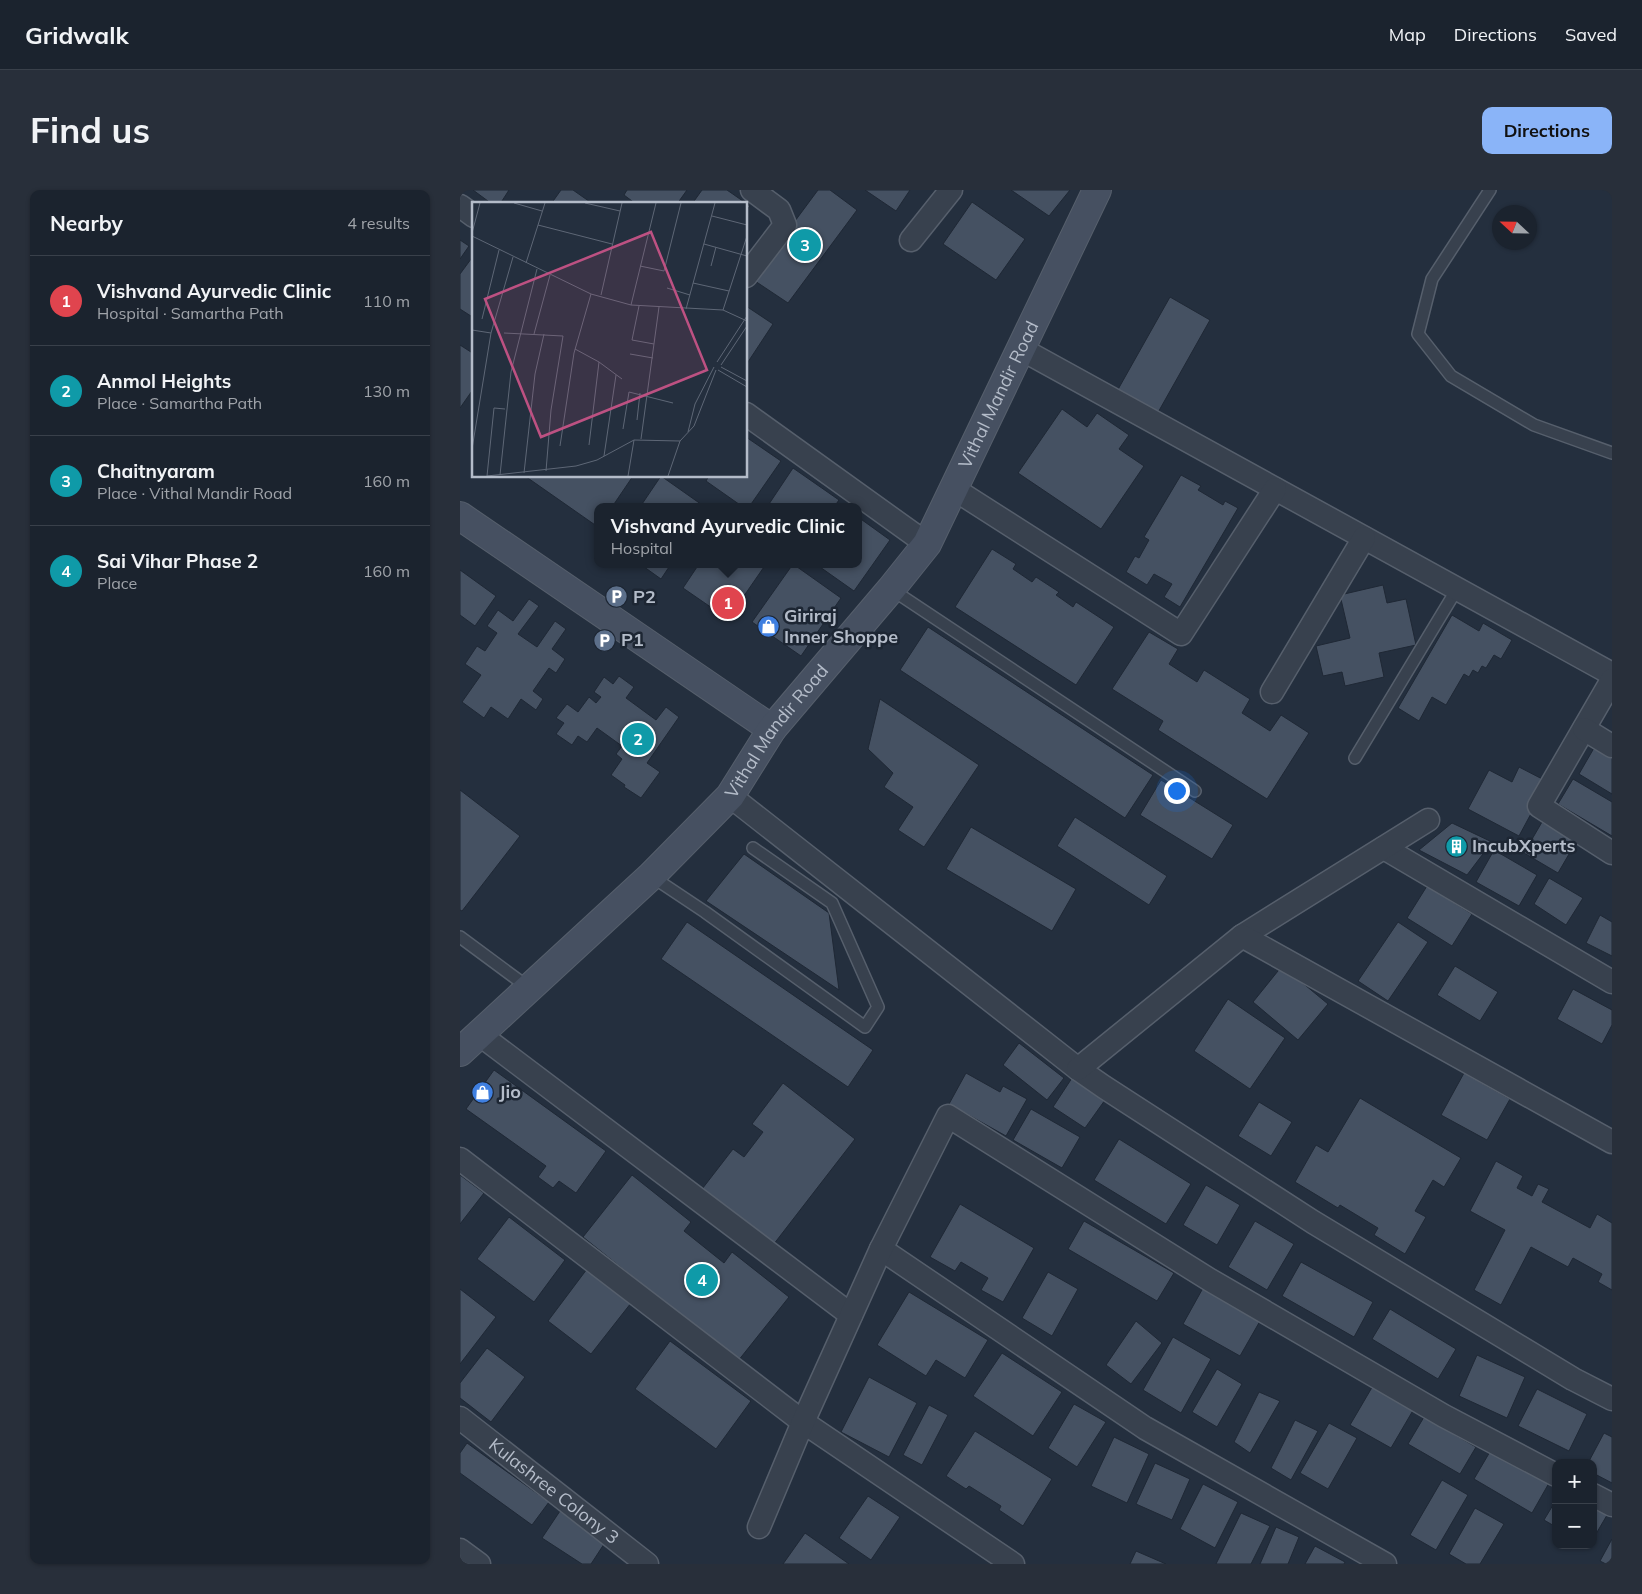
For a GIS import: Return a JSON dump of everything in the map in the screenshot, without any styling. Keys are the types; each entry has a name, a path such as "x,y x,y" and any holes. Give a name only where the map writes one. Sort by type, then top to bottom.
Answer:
{"street":[{"path":"748,273 785,225 779,210 752,190"},
{"path":"911,240 950,190"},
{"name":"Vithal Mandir Road","path":"470,1043 652,876 730,796 772,729 927,544 1097,190"},
{"path":"460,206 472,215"},
{"path":"1021,349 1612,674"},
{"path":"748,415 927,544"},
{"path":"954,489 1182,634 1275,489"},
{"path":"460,516 772,729"},
{"path":"1272,692 1364,538"},
{"path":"1612,680 1539,806 1612,853"},
{"path":"1584,729 1612,746"},
{"path":"730,796 1078,1069 1104,1087 1314,1222 1573,1380 1612,1399"},
{"path":"1078,1069 1242,936 1428,820"},
{"path":"1384,848 1612,982"},
{"path":"1242,936 1612,1142"},
{"path":"470,1043 851,1314"},
{"path":"759,1526 851,1314 881,1249 948,1116 1210,1280 1444,1416 1552,1473"},
{"path":"460,1159 803,1422 1013,1564"},
{"path":"881,1249 1145,1428 1385,1564"},
{"name":"Kulashree Colony 3","path":"460,1418 647,1564"},
{"path":"1597,1497 1612,1505"},
{"path":"460,1550 479,1564"}],"lane":[{"path":"1490,190 1432,279 1418,334 1451,376 1534,425 1612,453"},
{"path":"891,589 1195,791"},
{"path":"1355,758 1457,589"},
{"path":"652,876 865,1027 878,1007 832,903 754,848"},
{"path":"460,937 529,988"}],"building":[{"path":"473,190 509,190 501,202 489,202"},
{"path":"561,190 573,190 590,202 552,202"},
{"path":"627,190 687,190 678,202 633,202 624,195"},
{"path":"702,190 727,190 744,202 693,202"},
{"path":"818,190 830,190 857,210 788,303 752,279"},
{"path":"865,190 910,190 896,211"},
{"path":"1011,190 1070,190 1049,216"},
{"path":"972,202 1025,239 996,280 943,244"},
{"path":"460,240 469,246 460,259"},
{"path":"472,258 472,317 460,309 460,274"},
{"path":"1170,297 1210,320 1156,416 1116,393"},
{"path":"748,307 773,324 748,362"},
{"path":"460,345 472,353 472,391 460,408"},
{"path":"1062,409 1087,427 1097,413 1129,435 1119,449 1144,466 1101,529 1018,473"},
{"path":"748,438 781,461 752,503 737,503 706,481 708,478 748,478"},
{"path":"793,468 839,500 837,503 770,503"},
{"path":"1181,475 1201,486 1198,490 1223,505 1225,501 1238,508 1180,607 1164,597 1172,584 1154,574 1147,585 1126,572 1135,556 1139,558 1149,540 1144,537"},
{"path":"528,478 632,478 615,503 594,503 594,524"},
{"path":"660,478 664,478 699,503 643,503"},
{"path":"862,520 890,540 854,591 821,568 862,568"},
{"path":"992,549 1016,564 1013,569 1032,582 1036,577 1059,592 1056,595 1073,607 1076,602 1114,627 1076,685 955,607"},
{"path":"646,568 668,568 661,579"},
{"path":"696,568 763,568 728,619 683,588"},
{"path":"790,568 799,568 841,598 801,656 752,622"},
{"path":"460,570 496,596 475,626 460,615"},
{"path":"1383,585 1387,603 1406,599 1416,645 1379,653 1384,677 1345,686 1342,672 1323,676 1316,646 1350,638 1340,595"},
{"path":"529,599 539,606 518,634 537,647 555,621 566,629 552,649 565,659 556,673 549,668 533,691 543,699 536,710 521,699 508,719 491,707 484,718 462,702 481,675 465,664 477,646 485,651 497,633 487,626 498,610 513,621"},
{"path":"1452,615 1479,631 1483,623 1512,640 1501,659 1494,655 1486,668 1482,666 1478,673 1473,670 1469,677 1464,674 1446,705 1432,697 1419,721 1398,708"},
{"path":"928,627 1153,775 1125,818 900,670"},
{"path":"1149,632 1178,649 1169,664 1197,682 1204,670 1250,699 1242,713 1270,731 1281,715 1309,733 1267,799 1158,730 1163,721 1112,689"},
{"path":"619,676 634,687 626,698 656,720 666,707 679,717 647,763 660,772 641,798 624,787 625,785 611,775 622,759 616,754 622,746 597,728 587,742 578,736 572,745 556,734 564,723 556,718 567,704 578,712 589,697 596,703 601,697 594,692 604,677 613,684"},
{"path":"880,699 979,765 924,847 898,830 913,807 884,787 893,773 868,749"},
{"path":"1594,748 1612,758 1612,794 1579,774"},
{"path":"1519,767 1548,782 1519,836 1468,809 1489,770 1512,782"},
{"path":"1573,779 1612,802 1612,836 1558,804"},
{"path":"1161,780 1233,825 1212,859 1140,815"},
{"path":"460,790 520,836 462,911 460,910"},
{"path":"1075,817 1167,876 1149,905 1057,846"},
{"path":"1542,822 1576,842 1558,873 1524,853"},
{"name":"IncubXperts","path":"1452,823 1492,842 1467,875 1419,850"},
{"path":"971,827 1076,889 1052,931 946,869"},
{"path":"1494,850 1537,875 1519,906 1476,882"},
{"path":"744,854 829,913 839,990 706,901"},
{"path":"1549,878 1583,898 1566,925 1534,904"},
{"path":"1427,886 1472,914 1452,946 1407,918"},
{"path":"1600,915 1612,922 1612,956 1586,943"},
{"path":"687,922 873,1050 848,1087 661,959"},
{"path":"1398,922 1428,942 1388,1001 1358,981"},
{"path":"1282,966 1328,1004 1298,1040 1253,1002"},
{"path":"1455,966 1498,992 1480,1021 1437,995"},
{"path":"1573,989 1612,1010 1612,1025 1602,1044 1557,1019"},
{"path":"1228,999 1285,1038 1250,1089 1194,1051"},
{"path":"1019,1043 1064,1078 1047,1100 1003,1065"},
{"path":"494,1070 606,1151 576,1193 559,1181 553,1188 538,1177 546,1166 466,1109"},
{"path":"966,1073 1000,1092 1003,1086 1027,1099 1006,1136 949,1104"},
{"path":"1464,1073 1510,1099 1487,1140 1441,1115"},
{"path":"1072,1078 1105,1100 1085,1128 1053,1107"},
{"path":"783,1083 855,1139 770,1249 699,1193 733,1149 744,1157 763,1132 752,1124"},
{"path":"1360,1098 1461,1158 1444,1187 1433,1180 1415,1211 1426,1217 1405,1254 1374,1235 1378,1228 1340,1205 1338,1208 1295,1182 1316,1145 1328,1152"},
{"path":"1259,1102 1292,1122 1271,1156 1238,1136"},
{"path":"1031,1109 1080,1137 1062,1168 1013,1140"},
{"path":"1119,1139 1191,1184 1166,1224 1094,1180"},
{"path":"1496,1161 1523,1176 1517,1188 1532,1196 1538,1184 1549,1189 1542,1202 1590,1228 1597,1214 1612,1223 1612,1290 1598,1282 1602,1274 1573,1258 1568,1267 1531,1247 1501,1305 1474,1290 1505,1230 1470,1211"},
{"path":"460,1175 484,1193 460,1224"},
{"path":"632,1175 691,1222 684,1231 724,1263 732,1252 789,1297 738,1361 583,1237"},
{"path":"1206,1185 1240,1205 1217,1245 1183,1225"},
{"path":"960,1204 1034,1248 1003,1302 981,1290 988,1278 961,1262 955,1271 930,1257"},
{"path":"509,1217 565,1260 534,1302 477,1259"},
{"path":"1084,1221 1174,1273 1157,1301 1068,1249"},
{"path":"1255,1221 1294,1244 1267,1290 1228,1267"},
{"path":"1301,1262 1373,1302 1354,1337 1282,1296"},
{"path":"587,1269 631,1303 591,1354 548,1321"},
{"path":"1048,1272 1078,1289 1052,1336 1022,1318"},
{"path":"1203,1288 1260,1321 1240,1356 1183,1324"},
{"path":"460,1289 496,1317 460,1364"},
{"path":"909,1292 988,1340 965,1378 936,1360 926,1376 877,1345"},
{"path":"1390,1309 1456,1349 1438,1379 1372,1339"},
{"path":"1136,1321 1162,1343 1131,1384 1106,1365"},
{"path":"1173,1337 1211,1359 1181,1413 1143,1390"},
{"path":"670,1341 751,1401 716,1449 635,1389"},
{"path":"487,1348 525,1377 491,1422 460,1398 460,1383"},
{"path":"1002,1353 1062,1392 1033,1436 973,1396"},
{"path":"1477,1355 1525,1377 1507,1418 1459,1396"},
{"path":"1217,1369 1242,1384 1217,1427 1192,1412"},
{"path":"869,1377 917,1403 889,1457 841,1432"},
{"path":"1374,1384 1415,1407 1391,1448 1350,1425"},
{"path":"1537,1389 1587,1414 1569,1451 1518,1426"},
{"path":"1259,1392 1280,1401 1250,1453 1234,1442"},
{"path":"1074,1404 1106,1422 1077,1467 1048,1448"},
{"path":"929,1405 948,1415 922,1465 903,1455"},
{"path":"1424,1417 1476,1447 1460,1474 1408,1444"},
{"path":"1295,1420 1318,1431 1291,1480 1271,1468"},
{"path":"1329,1423 1357,1438 1328,1489 1300,1473"},
{"path":"975,1431 1052,1479 1023,1526 999,1510 1001,1506 969,1486 966,1489 946,1476"},
{"path":"1604,1433 1612,1437 1612,1483 1597,1475 1597,1459 1590,1459"},
{"path":"1114,1437 1149,1454 1127,1503 1091,1486"},
{"path":"467,1443 549,1502 532,1525 460,1473 460,1453"},
{"path":"1491,1450 1549,1483 1532,1513 1474,1479"},
{"path":"1155,1463 1190,1479 1172,1520 1136,1504"},
{"path":"1442,1480 1468,1495 1436,1550 1410,1535"},
{"path":"1203,1484 1238,1502 1215,1548 1180,1529"},
{"path":"868,1496 900,1517 871,1560 839,1538"},
{"path":"1597,1502 1610,1510 1597,1532"},
{"path":"1552,1507 1552,1525 1544,1520"},
{"path":"1475,1508 1504,1524 1480,1564 1466,1564 1449,1554"},
{"path":"560,1511 606,1541 591,1564 582,1564 542,1538"},
{"path":"1241,1513 1270,1526 1251,1564 1216,1564"},
{"path":"1276,1527 1299,1537 1288,1564 1260,1564"},
{"path":"805,1533 849,1564 783,1564"},
{"path":"1612,1539 1612,1564 1606,1564 1600,1561"},
{"path":"1315,1546 1345,1562 1344,1564 1305,1564"},
{"path":"1136,1551 1166,1564 1130,1564"}],"place":[{"name":"Chaitnyaram","path":"805,245"},
{"name":"P2","path":"617,597"},
{"name":"Vishvand Ayurvedic Clinic","path":"728,603"},
{"name":"Giriraj Inner Shoppe","path":"768,626"},
{"name":"P1","path":"605,640"},
{"name":"Anmol Heights","path":"638,739"},
{"name":"IncubXperts","path":"1456,846"},
{"name":"Jio","path":"483,1092"},
{"name":"Sai Vihar Phase 2","path":"702,1280"}]}
